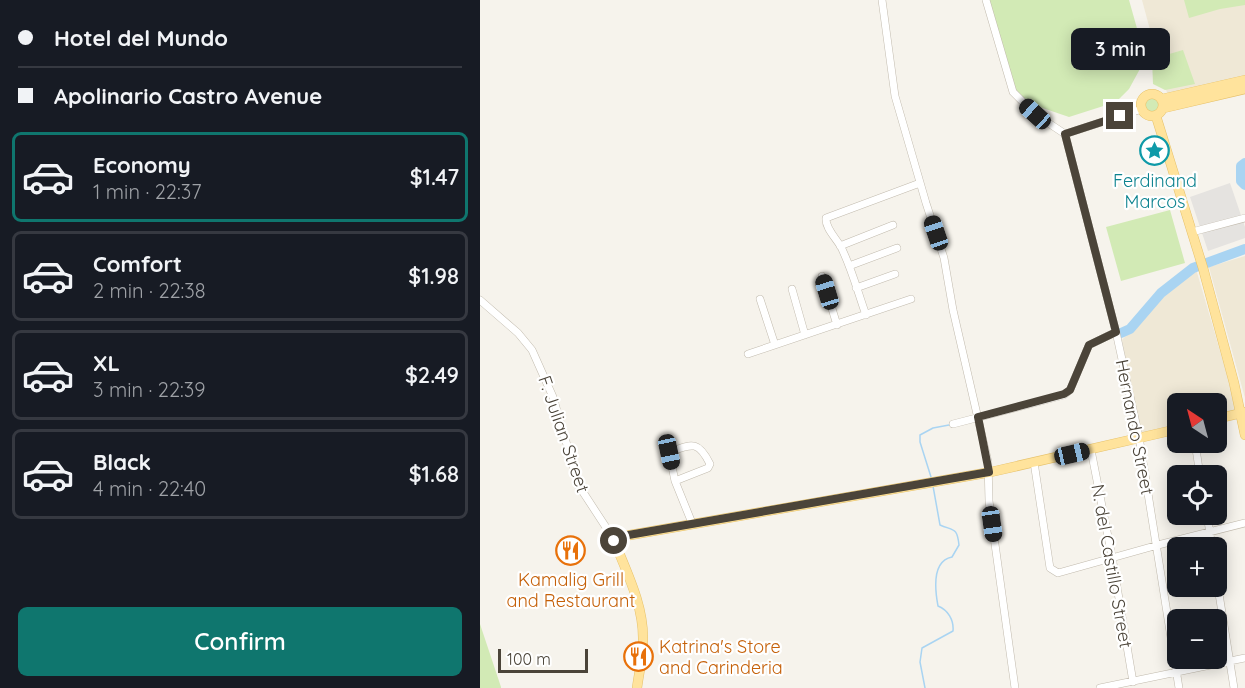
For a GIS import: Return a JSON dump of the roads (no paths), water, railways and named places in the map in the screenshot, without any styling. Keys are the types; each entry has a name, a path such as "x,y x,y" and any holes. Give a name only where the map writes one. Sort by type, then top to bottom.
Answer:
{"main road":[{"path":"1163,103 1245,80"},
{"path":"1163,103 1245,89"},
{"path":"1148,95 1157,95 1163,103 1161,113 1156,116 1149,116 1142,109 1142,102 1148,95"},
{"path":"1156,116 1202,265 1243,413 1245,435"},
{"path":"1227,417 1243,413"},
{"path":"613,538 989,472 1167,431"},
{"name":"F. Julian Street","path":"613,538 635,591 643,628 637,688"}],"street":[{"path":"882,0 896,96 944,258 953,310 989,472 989,501 1015,688"},
{"path":"986,0 1013,92 1035,114 1065,134 1142,109"},
{"name":"Hernando Street","path":"1065,134 1116,332 1139,437 1179,688"},
{"path":"866,315 849,266 826,224 826,218 920,183"},
{"path":"1192,232 1245,218"},
{"path":"840,246 892,225"},
{"path":"849,266 897,248"},
{"path":"856,288 895,274"},
{"path":"822,276 837,325"},
{"path":"792,289 806,335"},
{"path":"760,299 775,345"},
{"path":"748,354 911,299"},
{"name":"F. Julian Street","path":"480,300 518,333 532,350 553,397 579,486 613,538"},
{"path":"953,424 1064,394 1070,390 1089,345 1116,332"},
{"path":"675,481 708,468 710,464 703,450 687,446 669,452 675,481 692,523"},
{"name":"N. del Castillo Street","path":"1091,450 1133,682"},
{"path":"1034,462 1050,568 1058,573 1245,523"},
{"path":"1209,525 1211,537"},
{"path":"1220,597 1234,688"},
{"path":"1100,688 1245,658"}],"waterway":[{"path":"1245,163 1241,166 1241,181 1245,185"},
{"path":"1121,333 1130,329 1161,293 1193,268 1245,249"},
{"path":"931,477 920,435 933,428 949,425"},
{"path":"925,688 920,662 922,648 953,631 950,616 938,606 936,577 941,564 952,557 959,545 956,532 940,525 933,486"}],"place":[{"name":"Ferdinand Marcos","path":"1155,151"},
{"name":"Kamalig Grill and Restaurant","path":"571,550"},
{"name":"Katrina's Store and Carinderia","path":"638,656"}]}
